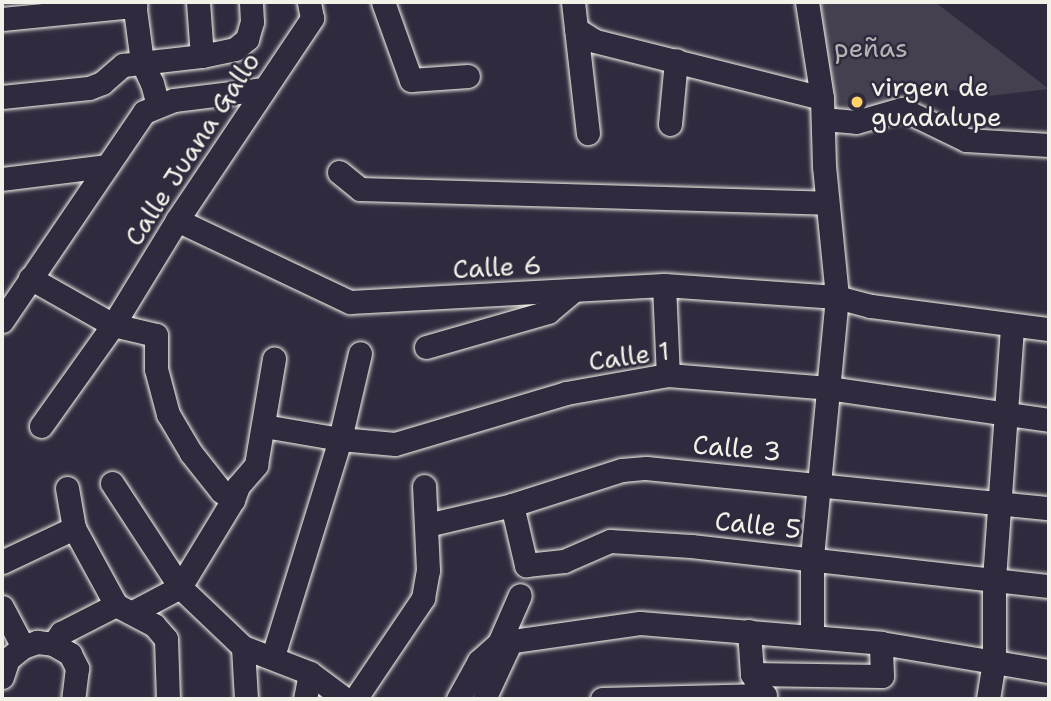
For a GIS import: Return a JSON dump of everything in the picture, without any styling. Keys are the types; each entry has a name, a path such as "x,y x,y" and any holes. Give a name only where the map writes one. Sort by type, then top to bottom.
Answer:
{"street":[{"path":"198,2 202,57"},
{"path":"2,97 89,88 102,83 123,65 202,57 235,49 247,39 252,22 251,2"},
{"name":"Calle Juana Gallo","path":"41,426 113,325 177,220 312,18 309,2"},
{"path":"383,2 411,80 468,76"},
{"path":"573,2 588,133"},
{"path":"807,2 823,108 827,203 837,297 812,559 812,636"},
{"path":"2,19 134,4 142,62 158,105"},
{"path":"576,29 595,41 676,60 823,108 856,122 902,109 966,140 1049,145"},
{"path":"670,124 676,60"},
{"path":"2,321 144,113 174,100 264,89"},
{"path":"2,179 106,166"},
{"path":"339,172 360,189 827,203"},
{"name":"Calle 6","path":"177,220 350,302 664,285 837,297 871,306 1012,326 1049,328"},
{"path":"30,278 113,325 156,335 156,369 168,414 191,453 221,491 233,500"},
{"path":"664,285 668,375"},
{"path":"426,347 548,312 573,291"},
{"path":"988,699 994,663 994,579 1012,326"},
{"path":"273,656 340,439 360,353"},
{"path":"53,644 61,633 180,587 233,500 238,486 256,465 274,359"},
{"name":"Calle 1","path":"264,426 340,439 395,444 566,393 668,375 828,388 1049,420"},
{"name":"Calle 3","path":"427,525 512,505 622,470 646,468 820,483 1049,508"},
{"path":"112,483 180,587 243,647 273,656 310,673 345,699"},
{"path":"355,699 424,598 428,570 424,486"},
{"path":"67,488 74,528 125,608 154,625 166,639 169,699"},
{"name":"Calle 5","path":"512,505 526,565 564,561 610,541 691,546 1049,586"},
{"path":"2,562 74,528"},
{"path":"484,699 520,594"},
{"path":"2,607 23,647"},
{"path":"458,699 479,660 504,643 640,623 881,643 1049,671"},
{"path":"749,631 752,674 767,697"},
{"path":"2,677 8,659 23,647 37,642 53,644 70,654 77,668 73,699"},
{"path":"752,674 882,676 881,643"},
{"path":"243,647 246,699"},
{"path":"305,699 310,673"},
{"path":"602,699 767,697"}],"green space":[{"name":"peñas","path":"816,2 935,2 1049,89 989,96 903,82 893,107 832,117"}],"place":[{"name":"virgen de guadalupe","path":"857,102"}]}
